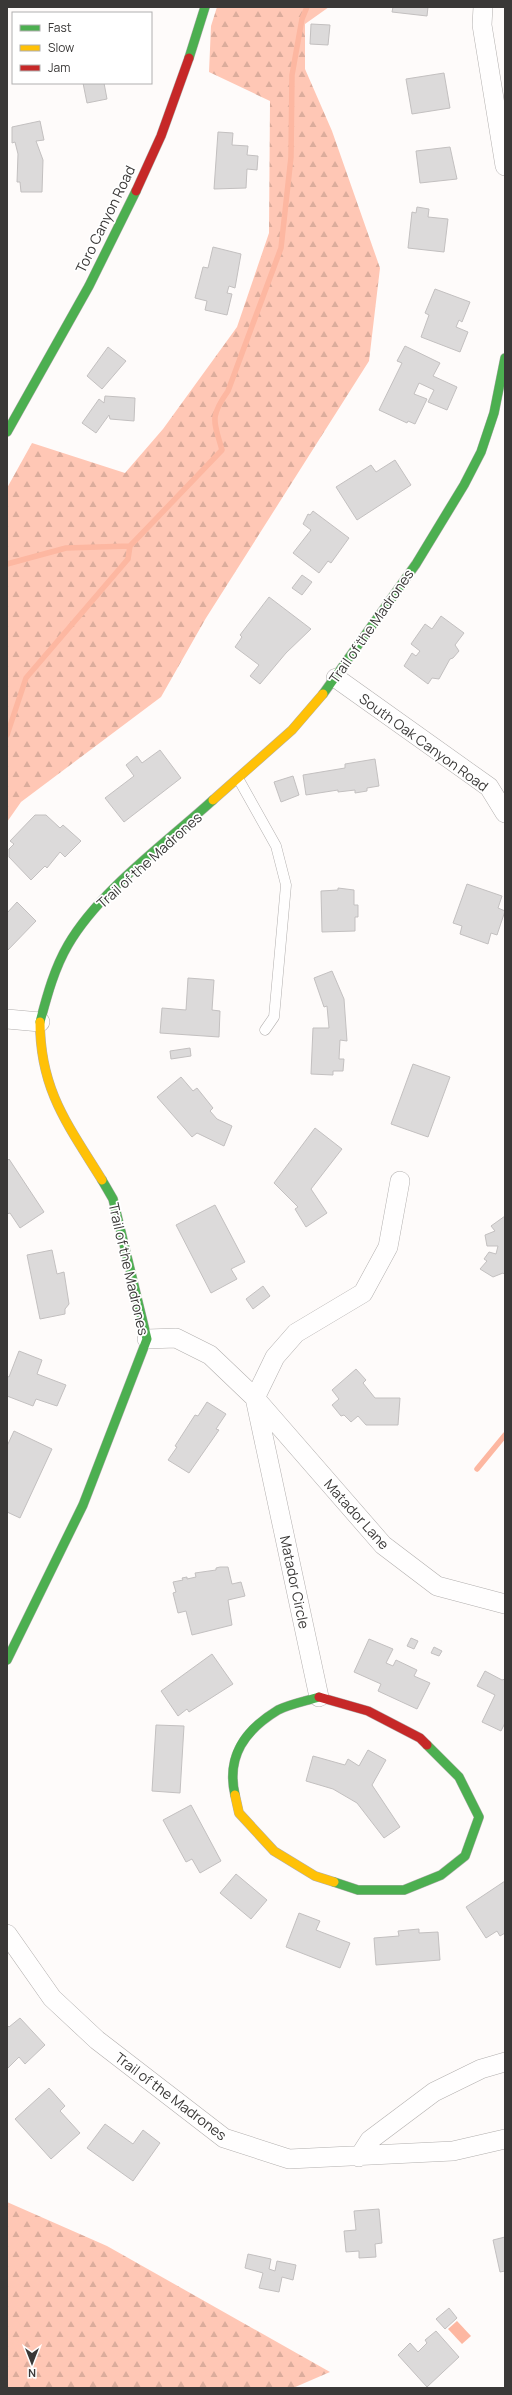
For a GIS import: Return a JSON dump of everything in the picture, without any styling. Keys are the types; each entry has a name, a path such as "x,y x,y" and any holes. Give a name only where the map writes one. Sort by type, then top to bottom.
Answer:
{"street":[{"name":"Toro Canyon Road","path":"7,432 58,344 122,221 161,136 183,78 205,7"},
{"path":"482,7 482,24 505,166"},
{"name":"Trail of the Madrones","path":"7,1660 83,1505 147,1339 113,1199 57,1108 46,1078 40,1046 40,1022 52,977 68,945 91,913 119,884 239,780 292,730 336,678 416,564 481,452 494,413 505,358"},
{"name":"South Oak Canyon Road","path":"336,678 489,787 505,813"},
{"path":"7,1019 40,1022"},
{"path":"255,1398 275,1357 296,1333 363,1293 388,1247 400,1181"},
{"name":"Matador Lane","path":"147,1339 176,1338 210,1355 255,1398 383,1545 437,1586 505,1604"},
{"name":"Matador Circle","path":"255,1398 319,1697"},
{"path":"319,1697 368,1711 420,1738 459,1777 479,1817 466,1856 441,1875 404,1890 358,1890 315,1876 274,1851 238,1813 233,1786 233,1761 246,1735 279,1710 319,1697"},
{"name":"Trail of the Madrones","path":"7,1934 52,1998 97,2040 224,2138 289,2159 359,2157 453,2151 505,2139"},
{"path":"359,2157 370,2140 434,2092 481,2069 505,2062"}],"lane":[{"path":"239,780 276,846 286,884 274,1017 265,1030"}],"green space":[{"path":"217,7 329,7 305,24 305,69 332,131 380,268 369,361 206,618 161,697 21,802 7,822 7,488 32,443 125,473 163,429 237,327 269,233 270,101 209,72 211,26"},
{"path":"7,2202 107,2246 330,2372 293,2388 7,2388"}],"shaded area":[{"path":"457,2321 471,2336 462,2344 448,2329"}],"building":[{"path":"393,7 428,7 427,16 392,12"},
{"path":"311,24 330,25 328,45 310,44"},
{"path":"444,73 450,108 412,114 406,79"},
{"path":"83,84 104,84 107,99 87,103"},
{"path":"40,121 44,140 36,141 43,160 42,192 21,192 20,182 17,182 18,154 15,142 12,143 12,127"},
{"path":"218,132 233,133 232,145 248,146 247,155 258,156 257,170 247,169 246,188 214,189"},
{"path":"450,147 457,179 420,183 416,151"},
{"path":"417,207 429,209 428,217 448,219 444,252 408,248 412,212 416,213"},
{"path":"213,247 241,254 235,288 229,286 227,293 232,294 227,315 205,310 207,301 195,298 203,267 208,268"},
{"path":"435,289 470,302 462,322 459,320 456,327 468,332 460,352 421,337 429,315 425,313"},
{"path":"405,346 440,363 433,376 457,387 447,410 428,402 434,390 419,383 414,394 427,399 415,424 408,421 407,423 379,410 402,363 397,361"},
{"path":"108,347 126,361 102,389 87,376"},
{"path":"105,396 135,398 134,421 110,419 109,415 96,433 82,423 99,399 104,403"},
{"path":"395,460 411,485 357,520 336,487 371,465 376,472"},
{"path":"313,511 349,538 331,563 328,561 319,573 293,553 311,530 303,524 308,514 310,515"},
{"path":"302,575 312,582 302,595 292,588"},
{"path":"269,597 311,629 286,653 260,684 250,676 259,665 235,647 242,637 240,635"},
{"path":"441,616 464,633 455,645 459,651 453,658 450,659 439,679 432,678 428,684 404,666 412,653 416,656 420,651 411,644 425,624 432,629"},
{"path":"160,750 181,778 124,822 105,798 134,776 126,765 137,756 142,763"},
{"path":"375,759 379,786 367,788 367,791 355,793 355,790 338,792 338,790 306,795 303,775 345,768 345,764"},
{"path":"293,776 299,795 281,802 274,782"},
{"path":"35,815 46,815 60,828 63,825 81,841 65,857 60,852 47,868 45,866 31,880 9,857 9,849 14,844 10,841"},
{"path":"467,884 502,896 498,908 505,911 497,935 491,933 488,944 460,934 462,926 453,923"},
{"path":"338,888 354,890 354,905 358,905 358,917 355,917 355,931 322,932 321,891 338,890"},
{"path":"17,902 36,921 7,951 7,913"},
{"path":"332,971 344,999 347,1041 340,1040 339,1059 344,1059 343,1071 333,1071 333,1075 311,1074 313,1028 329,1028 327,1006 324,1007 314,978"},
{"path":"188,978 214,980 212,1010 220,1011 219,1037 160,1033 162,1008 186,1010"},
{"path":"190,1048 191,1056 171,1059 170,1051"},
{"path":"413,1064 450,1077 428,1137 391,1124"},
{"path":"181,1077 193,1091 197,1088 213,1108 210,1111 217,1119 232,1126 224,1146 197,1133 192,1137 157,1097"},
{"path":"315,1128 342,1149 311,1189 327,1213 306,1227 295,1209 298,1207 274,1183"},
{"path":"9,1159 44,1212 20,1228 10,1213 7,1214 7,1161"},
{"path":"215,1205 245,1262 231,1269 237,1279 211,1293 176,1225"},
{"path":"505,1216 505,1275 503,1273 493,1277 480,1269 487,1261 484,1259 489,1252 496,1254 498,1246 487,1246 485,1235 495,1231 491,1226"},
{"path":"52,1250 57,1274 64,1272 69,1304 65,1309 65,1314 40,1319 27,1255"},
{"path":"263,1286 270,1296 253,1309 246,1299"},
{"path":"19,1351 42,1360 37,1374 66,1385 57,1406 36,1399 33,1406 7,1396 7,1376 9,1377"},
{"path":"356,1369 366,1380 363,1383 375,1398 400,1398 398,1425 366,1425 358,1416 351,1422 344,1415 341,1416 332,1405 339,1399 332,1390"},
{"path":"207,1402 226,1414 216,1429 219,1430 189,1473 168,1460 177,1447 175,1446 195,1415 198,1416"},
{"path":"14,1431 52,1449 20,1518 7,1512 7,1446"},
{"path":"228,1567 232,1584 241,1582 245,1596 228,1600 232,1625 192,1635 186,1611 178,1613 173,1593 176,1592 173,1582 183,1580 182,1578 187,1577 187,1579 196,1577 195,1573 216,1570 216,1568"},
{"path":"411,1638 418,1641 414,1649 407,1646"},
{"path":"369,1639 393,1649 386,1663 393,1666 396,1660 417,1670 414,1676 430,1683 417,1709 378,1691 381,1684 354,1672"},
{"path":"434,1647 442,1651 439,1656 431,1653"},
{"path":"212,1654 233,1684 189,1712 187,1709 178,1716 161,1691"},
{"path":"485,1671 502,1680 505,1679 505,1723 501,1731 482,1722 495,1695 477,1686"},
{"path":"156,1725 184,1726 180,1793 152,1791"},
{"path":"368,1750 386,1760 372,1785 400,1827 384,1838 357,1803 333,1789 306,1781 313,1756 345,1765 348,1759 359,1766"},
{"path":"191,1805 221,1861 200,1873 192,1859 186,1862 163,1820"},
{"path":"236,1874 267,1900 251,1919 220,1893"},
{"path":"505,1881 505,1933 500,1936 497,1931 486,1938 466,1907"},
{"path":"299,1913 320,1921 316,1930 350,1943 340,1968 286,1947"},
{"path":"419,1929 419,1933 438,1932 440,1960 376,1965 374,1938 399,1936 398,1931"},
{"path":"20,2018 45,2045 25,2064 19,2057 7,2069 7,2025 9,2027"},
{"path":"49,2088 65,2106 60,2111 80,2133 51,2159 15,2119"},
{"path":"105,2124 133,2144 143,2130 160,2143 133,2181 87,2148"},
{"path":"379,2209 382,2243 375,2244 376,2257 359,2258 359,2251 346,2252 344,2231 356,2230 354,2211"},
{"path":"505,2237 505,2271 500,2272 493,2240"},
{"path":"248,2254 271,2259 269,2269 275,2271 277,2261 296,2265 293,2280 282,2277 279,2292 259,2288 263,2273 245,2268"},
{"path":"449,2308 457,2318 445,2329 436,2319"},
{"path":"436,2331 459,2357 427,2387 398,2355 410,2343 418,2352 427,2343 425,2340"}],"waterway":[{"path":"7,564 66,548 130,546 222,450 215,426 216,414 228,391 281,248 291,157 292,75 302,19 307,7"},
{"path":"7,735 26,678 128,559 130,546"},
{"path":"477,1469 505,1435"}],"traffic: fast":[{"path":"189,58 205,7"},
{"path":"7,432 89,286 136,191"},
{"path":"323,694 416,564 464,485 481,452 494,413 505,358"},
{"path":"40,1022 48,993 63,954 81,925 115,886 213,800"},
{"path":"7,1660 83,1505 147,1339 113,1199 102,1180"},
{"path":"235,1795 233,1768 236,1756 248,1735 256,1726 278,1710 319,1697"},
{"path":"334,1882 358,1890 404,1890 441,1875 465,1856 479,1817 459,1777 427,1745"}],"traffic: slow":[{"path":"213,800 292,730 323,694"},
{"path":"40,1022 41,1046 45,1068 58,1106 67,1124 102,1180"},
{"path":"235,1795 239,1813 274,1851 315,1876 334,1882"}],"traffic: jam":[{"path":"136,191 161,136 189,58"},
{"path":"319,1697 368,1711 420,1738 427,1745"}]}
